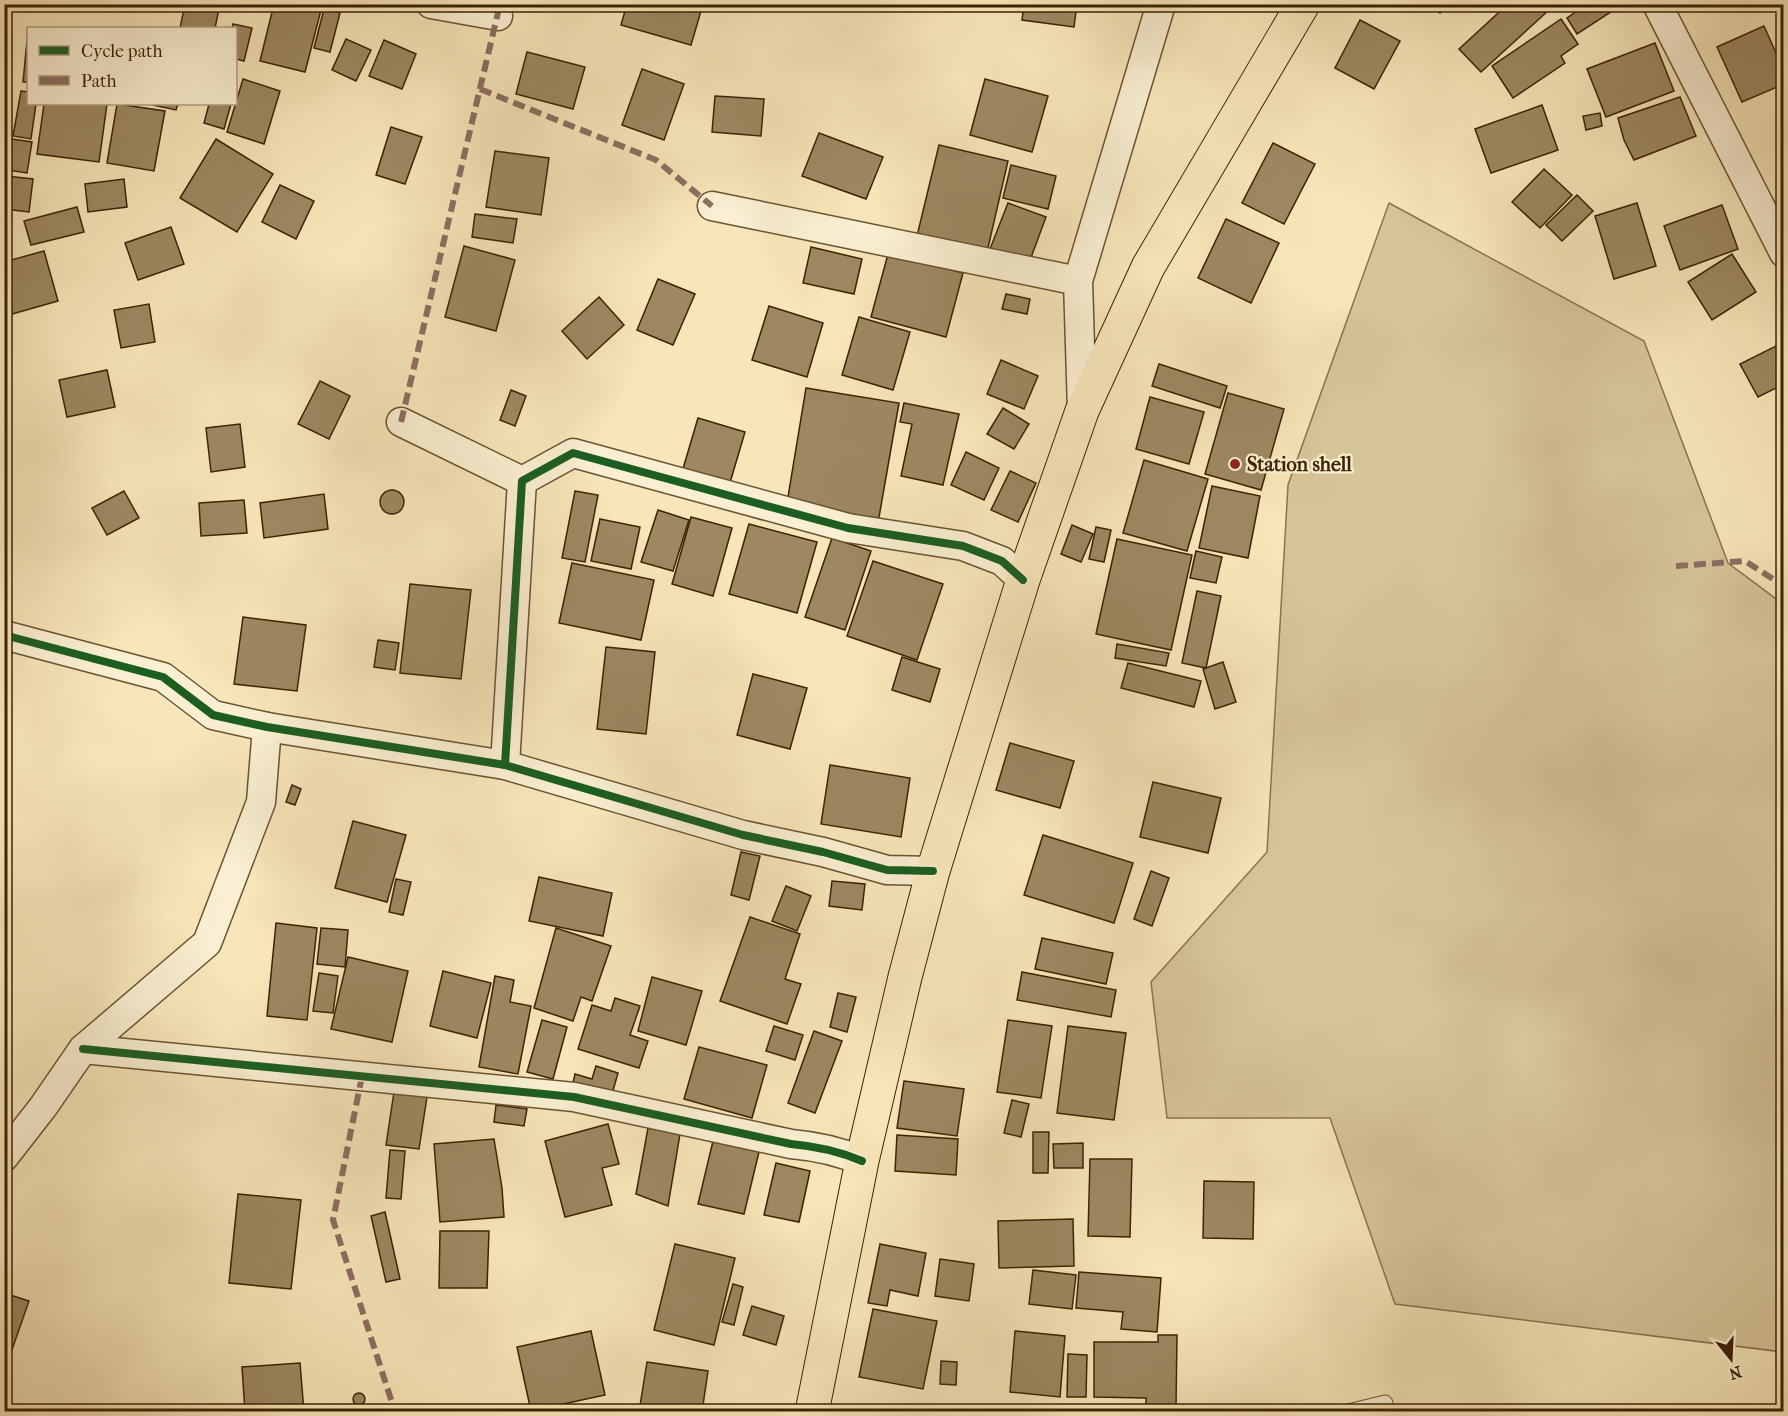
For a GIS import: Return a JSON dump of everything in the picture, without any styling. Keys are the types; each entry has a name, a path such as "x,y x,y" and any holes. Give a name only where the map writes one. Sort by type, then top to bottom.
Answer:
{"highway":[{"path":"812,1412 862,1161 905,977 933,872 1023,580 1082,411 1148,267 1303,4"}],"street":[{"path":"431,4 498,16"},
{"path":"1082,411 1078,281 1161,4"},
{"path":"1657,4 1784,253"},
{"path":"712,206 1078,281"},
{"path":"401,422 522,481"},
{"path":"522,481 573,453 848,528 963,546 1002,561 1023,580"},
{"path":"505,765 522,481"},
{"path":"4,635 163,677 213,715 267,727 505,765 743,835 823,852 887,870 933,872"},
{"path":"4,1157 43,1107 83,1049 207,943 261,802 267,727"},
{"path":"83,1049 574,1097 791,1144 805,1145 862,1161"}],"lane":[{"path":"1348,1412 1385,1403"}],"shaded area":[{"path":"1389,203 1644,341 1728,563 1783,604 1783,1352 1395,1304 1330,1118 1167,1118 1151,982 1267,852 1288,485"}],"building":[{"path":"109,4 129,4 126,12 108,7"},
{"path":"185,4 220,4 215,27 180,27"},
{"path":"274,4 296,4 321,10 305,72 260,61"},
{"path":"627,4 703,4 691,45 621,25"},
{"path":"1024,4 1077,4 1074,27 1022,20"},
{"path":"1427,4 1446,4 1440,13"},
{"path":"1508,4 1546,4 1550,9 1481,72 1459,49"},
{"path":"1587,4 1623,4 1577,34 1567,18"},
{"path":"1692,4 1720,4 1693,10"},
{"path":"324,9 340,13 330,52 314,48"},
{"path":"1784,10 1784,23 1777,19"},
{"path":"1561,19 1578,44 1561,56 1565,63 1513,98 1492,66"},
{"path":"1360,20 1400,41 1374,89 1335,68"},
{"path":"233,24 252,28 244,61 237,59 237,27 232,27"},
{"path":"1764,26 1784,71 1784,84 1742,102 1717,47"},
{"path":"346,39 371,50 356,81 332,70"},
{"path":"27,40 27,82 23,82"},
{"path":"384,40 416,54 402,89 369,76"},
{"path":"1655,43 1674,91 1606,117 1587,69"},
{"path":"527,52 585,67 573,109 516,94"},
{"path":"642,69 684,84 664,140 622,125"},
{"path":"243,79 280,91 264,144 227,132"},
{"path":"985,79 1048,96 1032,152 970,135"},
{"path":"21,91 27,92 27,105 36,105 31,139 13,136"},
{"path":"715,96 764,99 761,136 712,132"},
{"path":"1680,97 1696,136 1634,160 1624,140 1618,118"},
{"path":"44,105 107,105 99,162 37,154"},
{"path":"117,105 165,111 154,171 107,163"},
{"path":"153,105 178,105 176,110"},
{"path":"209,105 231,105 224,129 204,123"},
{"path":"1542,105 1558,150 1491,173 1475,129"},
{"path":"1600,113 1602,126 1586,130 1583,116"},
{"path":"391,127 422,137 405,184 376,175"},
{"path":"819,133 883,157 866,199 802,176"},
{"path":"12,139 32,142 27,173 8,170"},
{"path":"216,139 273,174 237,232 180,198"},
{"path":"1273,143 1315,164 1284,224 1242,203"},
{"path":"939,145 1008,161 987,252 917,236"},
{"path":"495,151 549,158 541,215 486,207"},
{"path":"1011,165 1056,176 1048,209 1003,198"},
{"path":"1544,169 1572,195 1540,228 1512,202"},
{"path":"6,176 33,179 29,212 4,209"},
{"path":"124,179 127,207 88,212 85,184"},
{"path":"280,185 314,201 296,239 262,222"},
{"path":"1577,195 1593,211 1562,241 1546,225"},
{"path":"1008,203 1046,217 1029,263 990,249"},
{"path":"1637,203 1656,266 1614,279 1595,216"},
{"path":"1722,205 1738,249 1680,270 1664,226"},
{"path":"77,207 84,232 31,245 24,221"},
{"path":"475,214 517,219 513,243 472,237"},
{"path":"1226,219 1279,243 1251,303 1198,278"},
{"path":"171,227 184,264 138,280 125,243"},
{"path":"464,246 515,260 496,331 445,317"},
{"path":"811,247 862,259 854,294 803,283"},
{"path":"44,251 58,301 12,314 4,288 4,262"},
{"path":"888,254 963,273 946,337 871,317"},
{"path":"1732,254 1756,292 1712,320 1688,282"},
{"path":"658,279 695,294 673,345 637,330"},
{"path":"1006,294 1030,299 1027,314 1002,309"},
{"path":"599,297 624,325 587,359 562,331"},
{"path":"149,304 155,342 121,348 114,310"},
{"path":"769,306 823,323 807,377 752,360"},
{"path":"859,317 910,332 893,390 842,375"},
{"path":"1784,342 1784,384 1758,397 1740,364"},
{"path":"1001,360 1038,376 1024,409 987,394"},
{"path":"1159,364 1227,386 1220,408 1152,386"},
{"path":"107,370 115,407 67,417 59,380"},
{"path":"320,381 350,396 329,439 298,424"},
{"path":"806,388 899,403 878,523 786,509"},
{"path":"511,390 526,396 515,426 500,420"},
{"path":"1228,393 1284,409 1261,490 1205,474"},
{"path":"1150,397 1204,412 1189,464 1136,449"},
{"path":"904,403 959,414 943,485 901,476 912,424 900,422"},
{"path":"1003,408 1029,424 1014,449 987,434"},
{"path":"698,418 745,432 729,486 682,472"},
{"path":"240,424 245,467 211,472 206,428"},
{"path":"966,452 999,468 984,500 951,485"},
{"path":"1144,460 1208,479 1187,551 1123,533"},
{"path":"1010,471 1036,483 1018,522 991,510"},
{"path":"1212,486 1260,496 1248,558 1199,548"},
{"path":"392,490 400,494 404,502 400,510 392,514 384,510 380,502 384,494"},
{"path":"124,491 139,518 107,535 92,508"},
{"path":"575,491 598,495 585,562 562,558"},
{"path":"324,494 328,529 264,538 260,503"},
{"path":"244,500 247,533 201,536 199,503"},
{"path":"658,510 689,520 673,571 641,562"},
{"path":"691,517 732,528 713,596 672,584"},
{"path":"600,519 640,527 631,569 591,561"},
{"path":"749,524 817,542 797,613 729,594"},
{"path":"1072,525 1093,534 1081,562 1061,554"},
{"path":"1096,527 1111,530 1104,562 1089,559"},
{"path":"832,538 871,551 845,630 805,617"},
{"path":"1117,539 1192,555 1171,650 1096,634"},
{"path":"1196,551 1222,557 1216,583 1190,578"},
{"path":"873,561 943,584 917,660 847,636"},
{"path":"572,563 654,580 641,640 559,623"},
{"path":"410,584 471,590 461,679 400,673"},
{"path":"1197,591 1221,596 1206,668 1182,663"},
{"path":"243,617 306,625 297,691 234,684"},
{"path":"378,640 399,643 395,670 374,667"},
{"path":"1117,644 1169,653 1166,666 1115,658"},
{"path":"606,647 655,652 646,734 597,729"},
{"path":"902,657 940,669 930,702 892,690"},
{"path":"1223,662 1236,702 1215,709 1203,669"},
{"path":"1128,663 1201,681 1194,707 1121,688"},
{"path":"753,674 807,688 790,749 737,735"},
{"path":"1010,743 1074,761 1060,808 996,790"},
{"path":"830,765 910,778 901,837 821,824"},
{"path":"1153,782 1221,798 1208,853 1140,837"},
{"path":"292,785 301,789 295,805 286,802"},
{"path":"353,821 406,835 387,902 335,888"},
{"path":"1043,835 1133,863 1114,923 1024,895"},
{"path":"741,852 760,856 749,900 731,895"},
{"path":"1151,871 1169,878 1152,926 1134,919"},
{"path":"539,877 612,893 603,936 529,921"},
{"path":"396,879 411,882 403,915 389,912"},
{"path":"832,881 865,884 862,910 829,906"},
{"path":"786,886 811,896 797,931 772,921"},
{"path":"750,917 800,934 785,979 801,984 787,1024 720,1001"},
{"path":"276,923 317,928 307,1020 267,1016"},
{"path":"321,928 348,930 345,967 317,964"},
{"path":"556,928 611,946 592,1001 581,997 573,1021 534,1008"},
{"path":"1042,938 1113,953 1106,984 1035,969"},
{"path":"348,957 408,971 392,1042 331,1029"},
{"path":"443,971 491,983 477,1038 430,1026"},
{"path":"1022,972 1116,990 1111,1017 1017,1000"},
{"path":"319,973 338,976 333,1013 313,1011"},
{"path":"495,976 514,980 510,1002 531,1006 518,1074 479,1067"},
{"path":"652,977 702,991 686,1045 638,1031"},
{"path":"838,993 856,997 847,1032 830,1027"},
{"path":"615,998 640,1006 630,1035 648,1041 639,1068 578,1049 592,1005 611,1011"},
{"path":"542,1020 567,1027 553,1079 527,1072"},
{"path":"1008,1020 1052,1026 1041,1098 997,1092"},
{"path":"774,1026 803,1035 795,1060 766,1051"},
{"path":"1068,1026 1126,1033 1114,1120 1057,1113"},
{"path":"814,1031 842,1041 815,1113 788,1103"},
{"path":"699,1047 767,1065 752,1118 684,1099"},
{"path":"596,1066 618,1073 612,1094 573,1083 575,1074 592,1079"},
{"path":"904,1081 964,1089 957,1136 897,1128"},
{"path":"394,1092 427,1097 419,1149 386,1145"},
{"path":"1012,1100 1029,1104 1021,1137 1004,1133"},
{"path":"496,1105 527,1109 524,1126 494,1122"},
{"path":"608,1124 619,1164 602,1168 612,1205 565,1217 545,1141"},
{"path":"648,1128 680,1134 668,1206 636,1194"},
{"path":"1033,1132 1049,1132 1048,1173 1033,1173"},
{"path":"897,1135 958,1139 956,1175 895,1171"},
{"path":"494,1139 504,1217 440,1222 434,1144"},
{"path":"713,1141 759,1152 744,1214 698,1204"},
{"path":"1083,1143 1083,1168 1054,1168 1053,1144"},
{"path":"390,1150 405,1151 401,1199 386,1198"},
{"path":"1090,1159 1132,1159 1130,1237 1088,1236"},
{"path":"776,1163 810,1171 799,1222 764,1215"},
{"path":"1204,1181 1254,1182 1253,1239 1203,1238"},
{"path":"238,1194 301,1200 291,1289 229,1283"},
{"path":"385,1212 400,1279 386,1282 371,1216"},
{"path":"1073,1219 1074,1266 999,1268 998,1221"},
{"path":"440,1231 489,1231 487,1288 439,1288"},
{"path":"675,1244 735,1258 714,1345 654,1330"},
{"path":"880,1244 926,1253 918,1296 890,1290 887,1306 868,1303"},
{"path":"940,1259 974,1264 969,1301 935,1296"},
{"path":"1033,1270 1076,1275 1072,1309 1029,1304"},
{"path":"1079,1272 1161,1278 1157,1332 1121,1329 1123,1312 1076,1308"},
{"path":"733,1284 743,1287 734,1325 722,1322"},
{"path":"4,1293 29,1301 8,1361 4,1360"},
{"path":"752,1306 784,1316 776,1345 743,1335"},
{"path":"873,1309 937,1321 923,1389 859,1377"},
{"path":"591,1331 605,1395 531,1411 517,1347"},
{"path":"1015,1331 1065,1336 1060,1397 1010,1392"},
{"path":"1158,1335 1177,1335 1176,1408 1146,1407 1146,1398 1094,1397 1094,1342 1158,1342"},
{"path":"1068,1354 1087,1355 1086,1397 1067,1397"},
{"path":"941,1361 957,1362 956,1385 940,1384"},
{"path":"647,1362 708,1371 702,1412 639,1412"},
{"path":"300,1363 304,1412 245,1412 242,1367"},
{"path":"359,1393 365,1399 359,1405 353,1399"}],"marked path":[{"path":"401,422 500,4"},
{"path":"480,89 656,160 712,206"},
{"path":"1676,566 1745,561 1784,586"},
{"path":"362,1076 333,1220 395,1412"}],"cycle path":[{"path":"505,765 522,481 573,453 848,528 963,546 1002,561 1023,580"},
{"path":"4,635 163,677 213,715 267,727 505,765 743,835 823,852 887,870 933,871"},
{"path":"83,1049 574,1097 809,1146 862,1161"}],"place":[{"name":"Station shell","path":"1235,464"}]}
